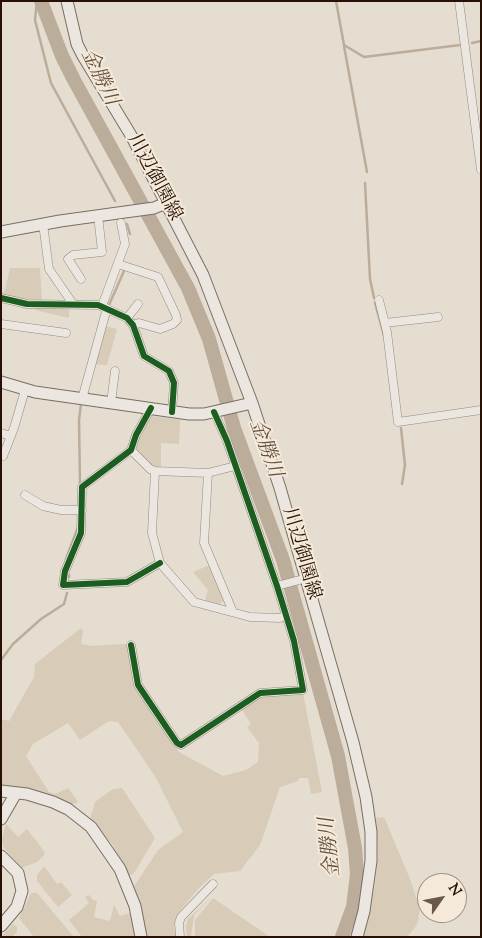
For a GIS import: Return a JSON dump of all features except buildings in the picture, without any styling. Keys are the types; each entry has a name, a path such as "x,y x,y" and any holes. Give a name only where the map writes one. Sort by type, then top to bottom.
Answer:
{"main road":[{"name":"川辺御園線","path":"67,1 77,44 132,137 164,204 203,275 246,404 280,488 366,797 371,832 371,861 364,911 357,937"},
{"path":"1,232 164,204"},
{"path":"1,382 24,390 172,412 204,414 246,404"},
{"path":"1,791 41,798 68,809 98,835 126,881 135,906 141,937"},
{"path":"1,819 16,793"},
{"path":"1,856 18,873 22,890 20,902 1,926"}],"street":[{"path":"459,1 481,170"},
{"path":"81,280 68,259 73,255 102,252 98,215"},
{"path":"82,399 105,307 125,244 121,223"},
{"path":"42,224 49,268 73,304"},
{"path":"118,264 158,277 177,320 173,324 160,329 139,324 133,325"},
{"path":"1,298 27,304 73,304 105,307 127,318 133,325 144,356 169,371 174,383 172,412"},
{"path":"379,300 385,323 398,422 481,410"},
{"path":"127,318 138,304"},
{"path":"385,323 438,316"},
{"path":"1,324 66,333"},
{"path":"111,403 115,371"},
{"path":"3,456 11,436 24,390"},
{"path":"151,408 136,435 131,450 82,487 81,533 65,571 63,585 127,582 160,563"},
{"path":"131,645 138,686 181,745 260,693 304,690 279,586 216,412"},
{"path":"1,433 11,436"},
{"path":"131,450 150,469 155,471 208,473 235,466"},
{"path":"155,471 152,533 160,563 194,602 260,618 280,618 286,616"},
{"path":"208,473 204,543 233,612"},
{"path":"25,495 43,506 62,510 82,510"},
{"path":"279,586 305,579"},
{"path":"180,937 178,930 181,917 213,884"}],"shaded area":[{"path":"10,268 40,268 42,301 32,302 1,295 5,290"},
{"path":"35,308 69,308 69,318 35,310"},
{"path":"105,326 117,329 107,365 95,364"},
{"path":"152,416 180,420 179,444 161,443 161,468 151,465 137,451 136,444"},
{"path":"210,565 224,600 219,605 205,601 208,590 193,572"},
{"path":"81,628 83,631 81,644 92,646 127,644 136,689 179,752 223,776 246,770 258,762 259,743 247,727 251,724 242,710 262,695 303,693 322,792 311,794 308,778 299,778 298,781 280,787 260,845 240,871 214,874 199,888 177,914 174,928 177,937 146,937 143,916 133,888 158,850 183,832 155,776 118,722 109,721 80,740 68,723 33,744 26,756 49,792 55,794 68,788 78,802 70,805 56,797 33,790 1,786 1,719 9,721 34,677 35,664"},
{"path":"122,788 155,838 134,873 129,876 112,844 90,819 95,802 113,789"},
{"path":"384,817 417,900 417,925 407,937 363,937 375,885 378,855 376,818"},
{"path":"6,824 18,837 27,829 45,854 37,862 21,868 3,846 2,838"},
{"path":"44,866 57,884 61,882 72,895 58,907 37,881 37,875"},
{"path":"31,893 37,893 74,937 34,937 19,918"},
{"path":"89,895 93,900 97,901 94,917 110,921 114,905 120,916 130,913 135,937 82,937 69,920 89,903 85,897"},
{"path":"213,896 194,915 191,937 187,937 186,927 188,919"},
{"path":"213,898 270,937 195,937 195,920"},
{"path":"13,924 17,927 17,932 12,937 1,937"}],"waterway":[{"path":"37,1 35,20 51,83 115,201"},
{"name":"金勝川","path":"41,1 62,56 74,80 188,288 209,339 234,428 283,560 338,756 355,848 357,874 353,907 342,937"},
{"path":"336,1 344,45 364,57 460,45"},
{"path":"472,43 481,41"},
{"path":"344,46 367,172"},
{"path":"365,183 370,279 374,298"},
{"path":"127,224 130,234"},
{"path":"109,305 124,271"},
{"path":"375,303 384,336"},
{"path":"80,483 79,420 81,404"},
{"path":"401,428 405,465 402,484"},
{"path":"66,559 78,527"},
{"path":"1,660 13,644 41,619 64,604 67,593"}],"cycle path":[{"path":"1,298 27,304 98,305 127,318 133,325 144,356 169,371 174,383 172,412"},
{"path":"151,408 136,435 131,450 82,487 81,533 65,571 63,585 127,582 160,563"},
{"path":"131,645 138,685 177,743 181,745 260,693 303,690 294,641 277,586 227,441 214,412"}]}
